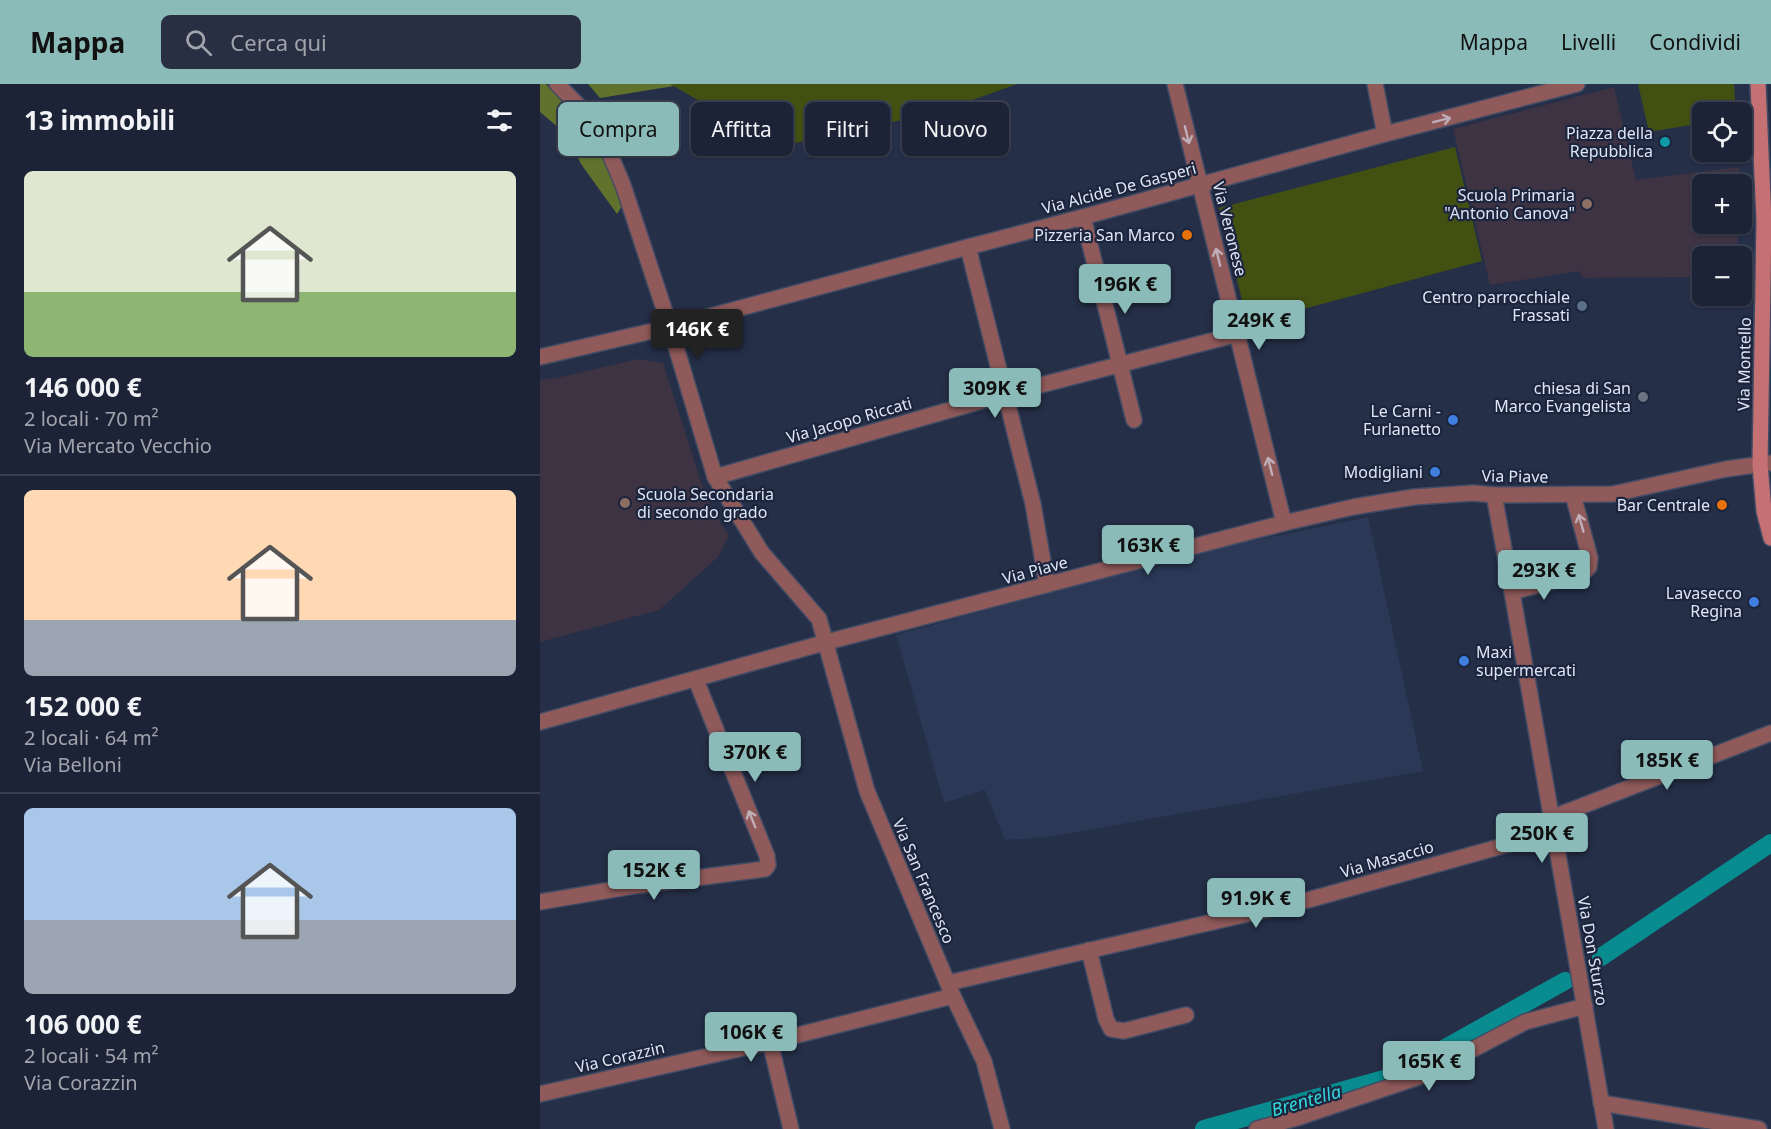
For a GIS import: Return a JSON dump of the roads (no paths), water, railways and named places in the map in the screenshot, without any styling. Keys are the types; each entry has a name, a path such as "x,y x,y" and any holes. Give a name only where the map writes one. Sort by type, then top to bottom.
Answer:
{"main road":[{"name":"Via Montello","path":"1758,84 1765,104 1768,220 1764,511 1771,538"}],"street":[{"name":"Via San Francesco","path":"557,84 581,108 606,145 622,184 670,327 715,477 762,553 819,619 867,791 950,989 984,1061 1002,1129"},
{"name":"Via Veronese","path":"1174,84 1284,523"},
{"path":"1375,84 1385,134"},
{"name":"Via Alcide De Gasperi","path":"540,357 670,327 1083,218 1542,89 1577,84"},
{"path":"1083,218 1134,420"},
{"path":"968,247 1033,504 1047,585"},
{"name":"Via Jacopo Riccati","path":"715,477 1006,394 1238,334"},
{"name":"Via Piave","path":"540,722 827,642 1353,507 1414,497 1473,493 1494,495 1613,494 1726,469 1765,464"},
{"name":"Via Don Sturzo","path":"1494,495 1606,1129"},
{"path":"1512,592 1584,573 1589,567 1590,558 1573,495"},
{"path":"540,902 634,886 761,871 768,866 767,856 696,680"},
{"name":"Via Masaccio","path":"950,989 1089,950 1308,900 1552,825 1771,733"},
{"path":"1089,950 1106,1019 1111,1029 1124,1030 1186,1015"},
{"name":"Via Corazzin","path":"540,1094 770,1042 950,989"},
{"path":"1257,1129 1302,1123 1422,1076 1525,1022 1585,1006"},
{"path":"770,1042 791,1129"},
{"path":"1601,1103 1760,1129"}],"waterway":[{"name":"Brentella","path":"1601,957 1771,843"},
{"name":"Brentella","path":"1204,1129 1395,1076 1565,981"}],"place":[{"name":"Piazza della Repubblica","path":"1665,142"},
{"name":"Scuola Primaria \"Antonio Canova\"","path":"1587,204"},
{"name":"Pizzeria San Marco","path":"1187,235"},
{"name":"Centro parrocchiale Frassati","path":"1582,306"},
{"name":"chiesa di San Marco Evangelista","path":"1643,397"},
{"name":"Le Carni - Furlanetto","path":"1453,420"},
{"name":"Modigliani","path":"1435,472"},
{"name":"Scuola Secondaria di secondo grado","path":"625,503"},
{"name":"Bar Centrale","path":"1722,505"},
{"name":"Lavasecco Regina","path":"1754,602"},
{"name":"Maxi supermercati","path":"1464,661"}]}
